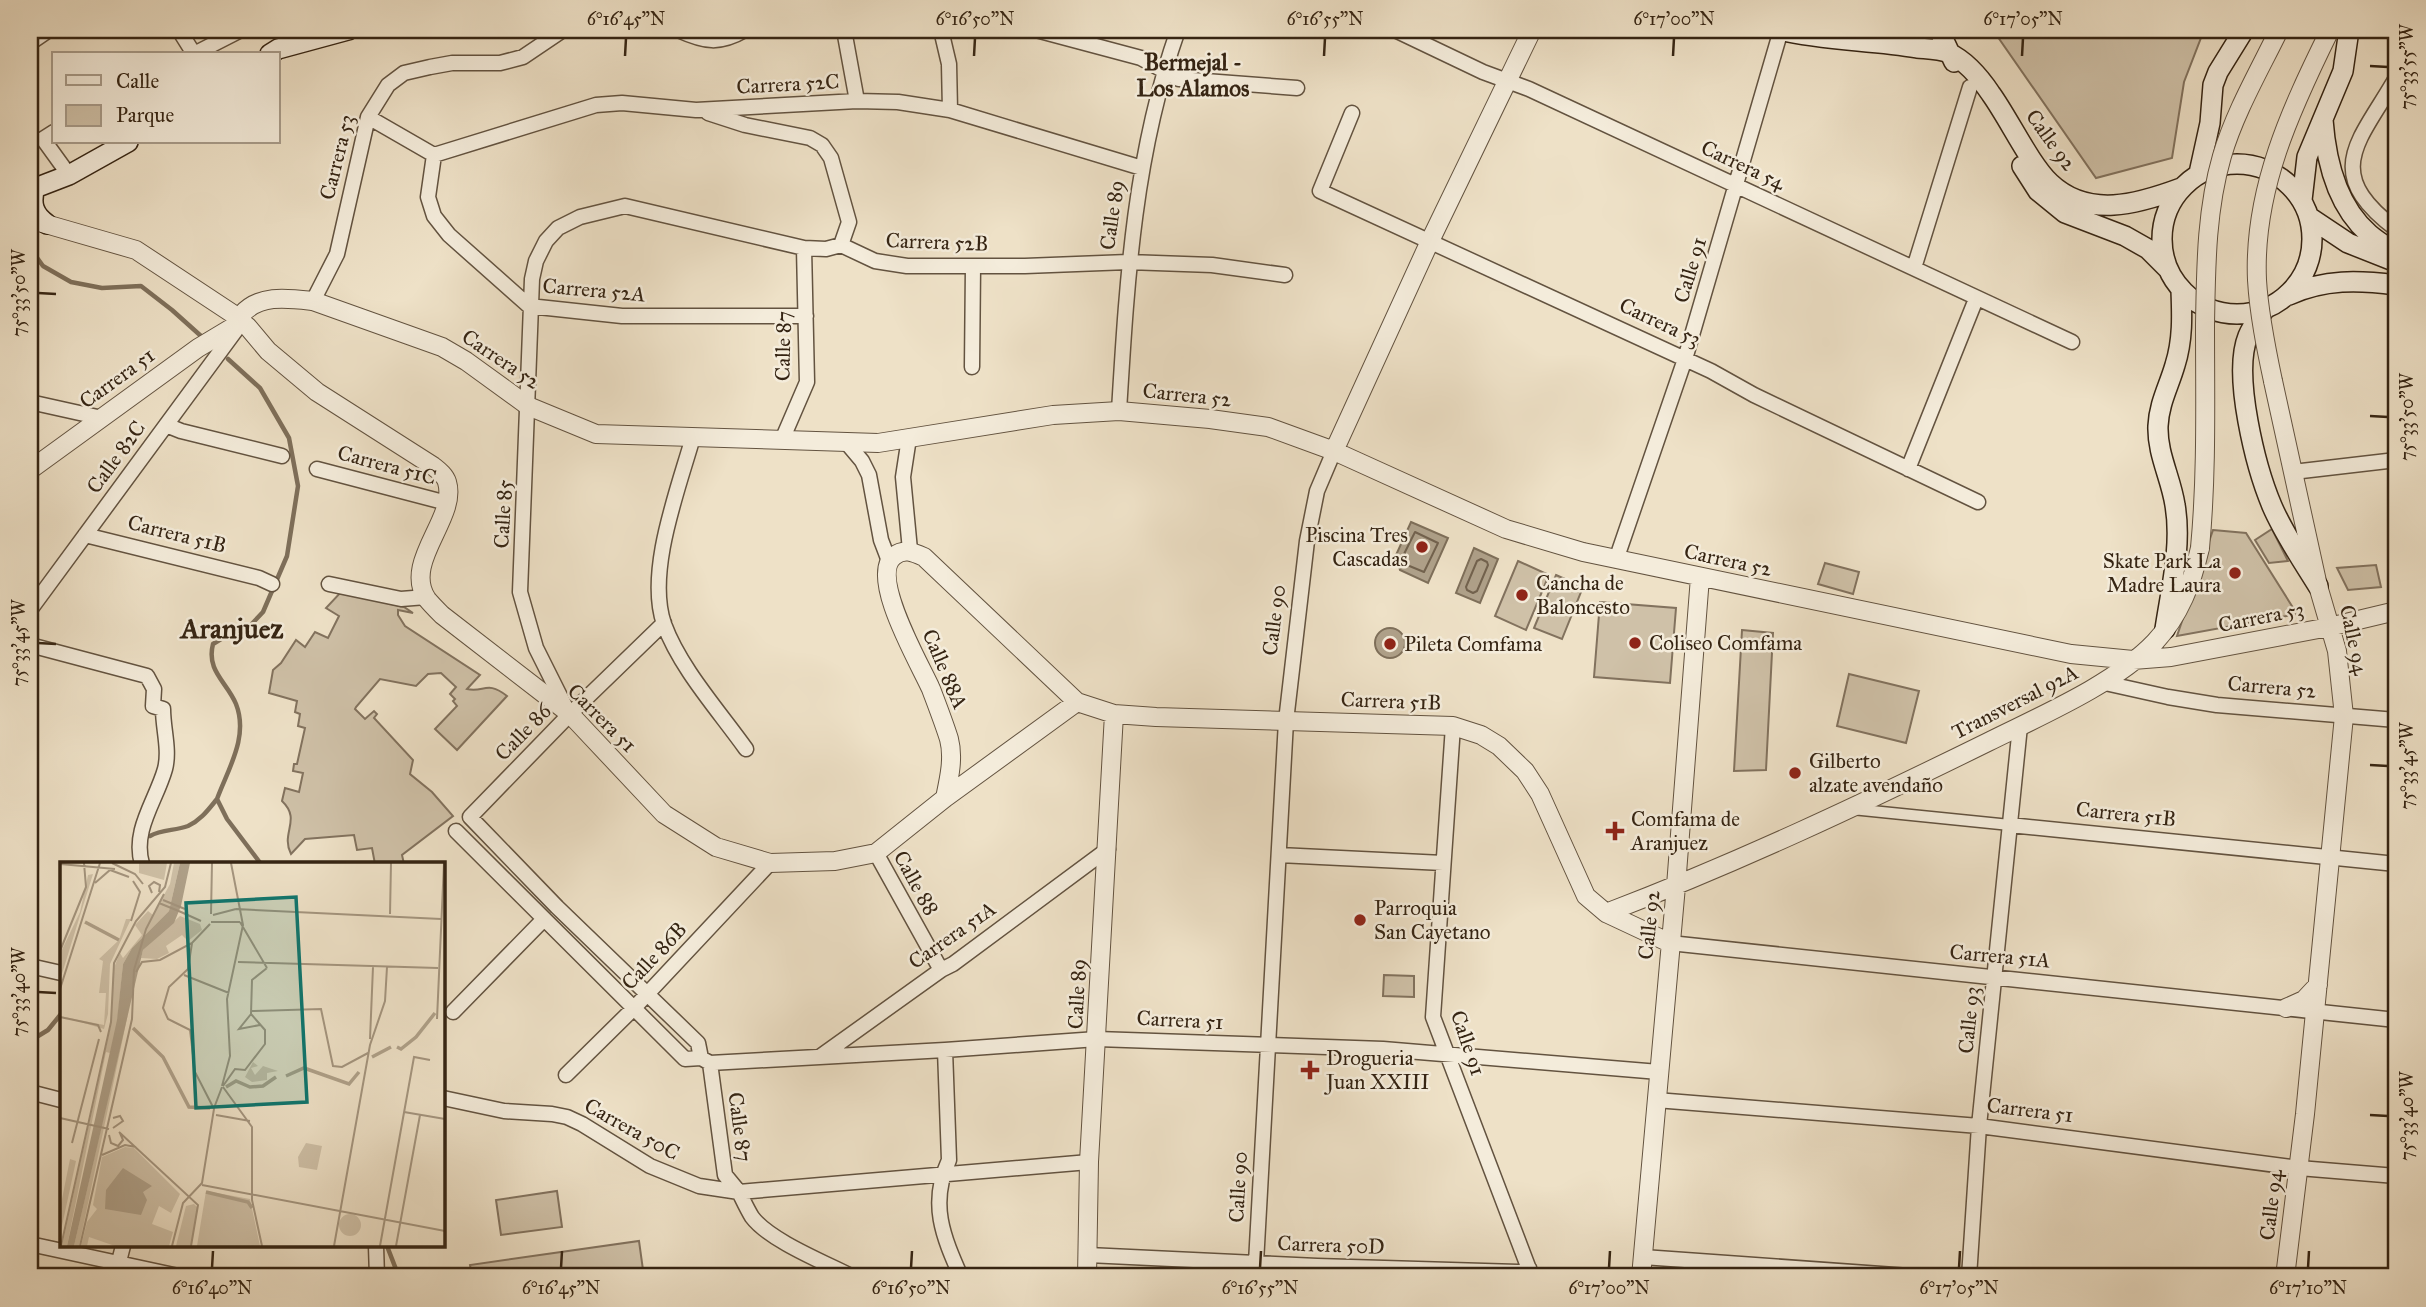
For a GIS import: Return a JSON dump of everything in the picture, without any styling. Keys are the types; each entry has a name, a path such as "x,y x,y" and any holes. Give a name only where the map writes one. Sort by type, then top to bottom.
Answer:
{"main road":[{"path":"273,52 348,30"},
{"path":"1781,30 1949,53"},
{"name":"Calle 92","path":"1939,30 1949,53 2038,191 2065,213 2125,236 2148,249 2168,270"},
{"path":"2199,173 2210,118 2213,85 2244,30"},
{"path":"2285,297 2299,282 2309,263 2312,242 2306,209 2304,171 2319,140 2323,116 2343,71 2348,30"},
{"name":"Calle 92","path":"1949,53 1972,70 1985,86 2049,183 2073,200 2093,206 2107,205 2137,201 2181,188"},
{"path":"2319,140 2339,194 2369,234 2396,253"},
{"path":"38,222 32,205 32,189 69,176 125,144"},
{"path":"2396,262 2348,243 2306,209 2287,182 2267,169 2245,163 2221,164 2199,173 2181,188 2169,206 2163,227 2162,249 2168,270 2181,290 2199,304 2220,313 2243,314 2265,309 2314,285 2332,282 2359,280 2396,285"},
{"path":"2165,629 2177,536 2176,507 2158,440 2158,423 2160,404 2176,363 2180,341 2181,290"},
{"path":"2265,309 2253,325 2243,352 2245,403 2272,506 2318,586"}],"street":[{"path":"30,43 49,30"},
{"path":"179,30 193,52"},
{"path":"198,52 241,30"},
{"name":"Carrera 53","path":"313,301 337,254 368,117 388,85 404,74 452,63 500,63 523,57 563,30"},
{"path":"678,30 715,42 746,30"},
{"path":"844,30 857,102"},
{"path":"941,30 949,64 950,110"},
{"name":"Calle 89","path":"1119,411 1128,262 1142,168 1164,69 1178,30"},
{"name":"Carrera 54","path":"1395,30 1737,185 2072,342"},
{"name":"Calle 90","path":"1256,1263 1286,721 1307,541 1317,491 1430,241 1532,30"},
{"name":"Calle 91","path":"1616,560 1685,359 1781,30"},
{"path":"2133,660 2154,643 2165,629 2182,603 2193,579 2200,548 2204,505 2206,264 2211,205 2223,154 2245,100 2279,30"},
{"name":"Calle 94","path":"2285,1277 2299,1168 2344,716 2337,651 2318,586 2264,344 2257,279 2260,217 2270,170 2287,122 2330,30"},
{"path":"1041,31 1141,58 1179,79 1297,88"},
{"path":"2394,221 2374,211 2357,187 2352,163 2355,148 2396,78"},
{"path":"1914,268 1970,87"},
{"name":"Carrera 52C","path":"434,155 596,105 640,104 696,110 898,102 950,110 1142,168"},
{"path":"529,306 536,261 546,241 558,228 601,211 625,206 804,248 826,249 841,245 849,222 831,158 822,145 810,138 745,125 696,110"},
{"name":"Carrera 53","path":"1352,113 1320,191 1685,359 1978,502"},
{"path":"368,117 434,155"},
{"path":"53,144 69,176"},
{"name":"Carrera 52A","path":"434,155 428,197 433,216 449,235 529,306 622,316 806,316"},
{"path":"38,222 136,250 162,265 239,323 317,392 344,407 442,474 447,483 447,503 424,559 421,580 426,597 401,598 329,584"},
{"name":"Carrera 52B","path":"841,245 875,261 907,266 1128,262 1212,265 1285,275"},
{"name":"Calle 87","path":"782,440 807,382 804,248"},
{"path":"972,368 973,266"},
{"path":"1908,469 1976,299"},
{"name":"Carrera 52","path":"239,323 249,305 259,301 313,301 442,347 466,360 528,406 596,434 878,443 1054,415 1119,411 1268,427 1335,451 1506,529 1616,560 2071,654 2133,660"},
{"name":"Calle 85","path":"529,306 528,406 520,592 536,648 570,714"},
{"name":"Carrera 51","path":"30,470 198,348 239,323"},
{"name":"Calle 82C","path":"30,610 239,323"},
{"path":"30,402 102,418"},
{"path":"166,425 282,456"},
{"path":"693,437 664,543 658,582 664,623 681,658 746,749"},
{"path":"909,438 903,477 910,550"},
{"name":"Calle 88A","path":"846,442 862,461 869,475 881,540 889,561 886,571 888,594 931,690 950,742 951,770 945,798"},
{"path":"2293,472 2396,460"},
{"name":"Carrera 51C","path":"317,468 447,503"},
{"name":"Carrera 51B","path":"85,535 265,581"},
{"path":"889,561 896,554 910,550 924,557 1077,702"},
{"name":"Calle 92","path":"1641,1277 1700,577"},
{"name":"Carrera 51","path":"426,597 442,615 570,714 664,814 716,847 770,863 835,861 876,853 945,798 1077,702"},
{"name":"Carrera 53","path":"2133,660 2171,657 2329,627 2396,611"},
{"name":"Calle 86","path":"647,993 556,907 470,817 570,714 664,623"},
{"path":"30,645 147,676 155,689 153,706 163,709 167,752 165,769 143,826 140,850 142,862"},
{"name":"Transversal 92A","path":"1606,913 1676,886 1852,809 2105,682 2133,660"},
{"name":"Carrera 52","path":"2105,682 2217,705 2396,720"},
{"name":"Carrera 51B","path":"1077,702 1114,714 1203,720 1453,726 1481,735 1499,746 1525,771 1540,794 1586,896 1606,913"},
{"name":"Calle 89","path":"1087,1277 1090,1162 1114,714"},
{"name":"Calle 91","path":"1453,726 1433,1017 1531,1273"},
{"name":"Calle 93","path":"1969,1277 1979,1126 2020,726"},
{"name":"Carrera 51B","path":"1852,809 2396,864"},
{"name":"Carrera 51","path":"456,831 685,1059 705,1061 945,1050 1097,1039 1448,1053 1659,1072"},
{"name":"Carrera 51A","path":"820,1056 953,964 1108,849"},
{"name":"Calle 88","path":"876,853 941,970"},
{"path":"1279,855 1443,863"},
{"name":"Calle 86B","path":"566,1075 635,1007 770,863"},
{"name":"Carrera 51A","path":"1606,913 1670,943 2396,1020"},
{"path":"453,1012 544,919"},
{"path":"1638,928 1661,958 1667,977"},
{"path":"30,965 60,974"},
{"path":"2286,1008 2304,1000 2318,985"},
{"path":"647,993 698,1043 705,1061"},
{"path":"945,1050 949,1160 942,1176 938,1200 940,1221 961,1277"},
{"name":"Calle 87","path":"705,1061 725,1175 739,1192"},
{"path":"30,1092 60,1100"},
{"name":"Carrera 50C","path":"444,1098 504,1111 567,1117 650,1166 699,1186 739,1192"},
{"name":"Carrera 51","path":"1656,1100 1979,1126 2299,1168 2396,1176"},
{"path":"853,1277 778,1238 760,1225 739,1192 1090,1162"},
{"path":"30,1244 183,1277"},
{"path":"115,1277 122,1248"},
{"path":"376,1248 377,1277"},
{"name":"Carrera 50D","path":"1088,1255 1256,1263 1318,1272 1531,1273"},
{"path":"1643,1256 1923,1277"}],"green space":[{"path":"1993,30 2204,30 2184,82 2172,158 2096,178"},
{"path":"2272,529 2288,561 2269,563 2255,540"},
{"name":"Skate Park La Madre Laura","path":"2213,530 2246,533 2297,614 2177,636"},
{"name":"Cancha de Baloncesto","path":"1518,561 1549,575 1526,630 1495,616"},
{"path":"1825,563 1859,572 1853,594 1818,584"},
{"path":"2376,565 2381,587 2348,590 2337,568"},
{"path":"1556,575 1583,587 1562,639 1534,628"},
{"path":"341,592 404,607 413,613 398,610 405,626 480,675 467,689 490,688 507,696 457,750 435,729 457,706 450,694 456,687 441,673 428,674 416,686 380,679 356,707 365,719 374,711 377,714 374,718 413,760 410,774 432,792 453,816 402,855 404,862 375,862 372,848 357,850 354,835 305,839 291,854 288,846 291,821 288,808 282,801 285,788 299,792 303,773 293,771 305,728 298,726 300,714 295,712 297,701 269,693 273,670 296,640 305,647 315,632 328,638 339,616 326,608"},
{"name":"Coliseo Comfama","path":"1600,602 1676,608 1670,683 1594,677"},
{"path":"1742,630 1773,633 1766,770 1734,771"},
{"path":"1849,674 1919,691 1906,743 1837,726"},
{"path":"1384,975 1414,976 1414,997 1383,996"},
{"path":"557,1191 562,1227 501,1235 496,1200"},
{"path":"639,1241 644,1277 472,1277 470,1265"}],"water":[{"name":"Piscina Tres Cascadas","path":"1411,522 1448,538 1428,583 1400,570 1396,555"},
{"path":"1474,548 1498,559 1480,603 1456,593"},
{"name":"Pileta Comfama","path":"1390,628 1401,632 1405,643 1401,654 1390,658 1379,654 1375,643 1379,632"}],"waterway":[{"path":"30,248 43,266 71,282 102,288 141,286 201,336"},
{"path":"228,359 260,388 289,438 298,486 287,556 263,612 247,629 213,644 212,653 212,662 218,676 236,704 240,729 239,741 217,799 227,819 259,862"},
{"path":"150,836 193,824 217,799"},
{"path":"30,1041 48,1030 60,1015"},
{"path":"388,1248 399,1277"}],"place":[{"name":"Piscina Tres Cascadas","path":"1422,547"},
{"name":"Skate Park La Madre Laura","path":"2235,573"},
{"name":"Cancha de Baloncesto","path":"1522,595"},
{"name":"Coliseo Comfama","path":"1635,643"},
{"name":"Pileta Comfama","path":"1390,644"},
{"name":"Gilberto alzate avendaño","path":"1795,773"},
{"name":"Comfama de Aranjuez","path":"1615,831"},
{"name":"Parroquia San Cayetano","path":"1360,920"},
{"name":"Drogueria Juan XXIII","path":"1310,1070"}],"district":[{"name":"Bermejal - Los Alamos","path":"1193,75"},
{"name":"Aranjuez","path":"232,628"}]}
